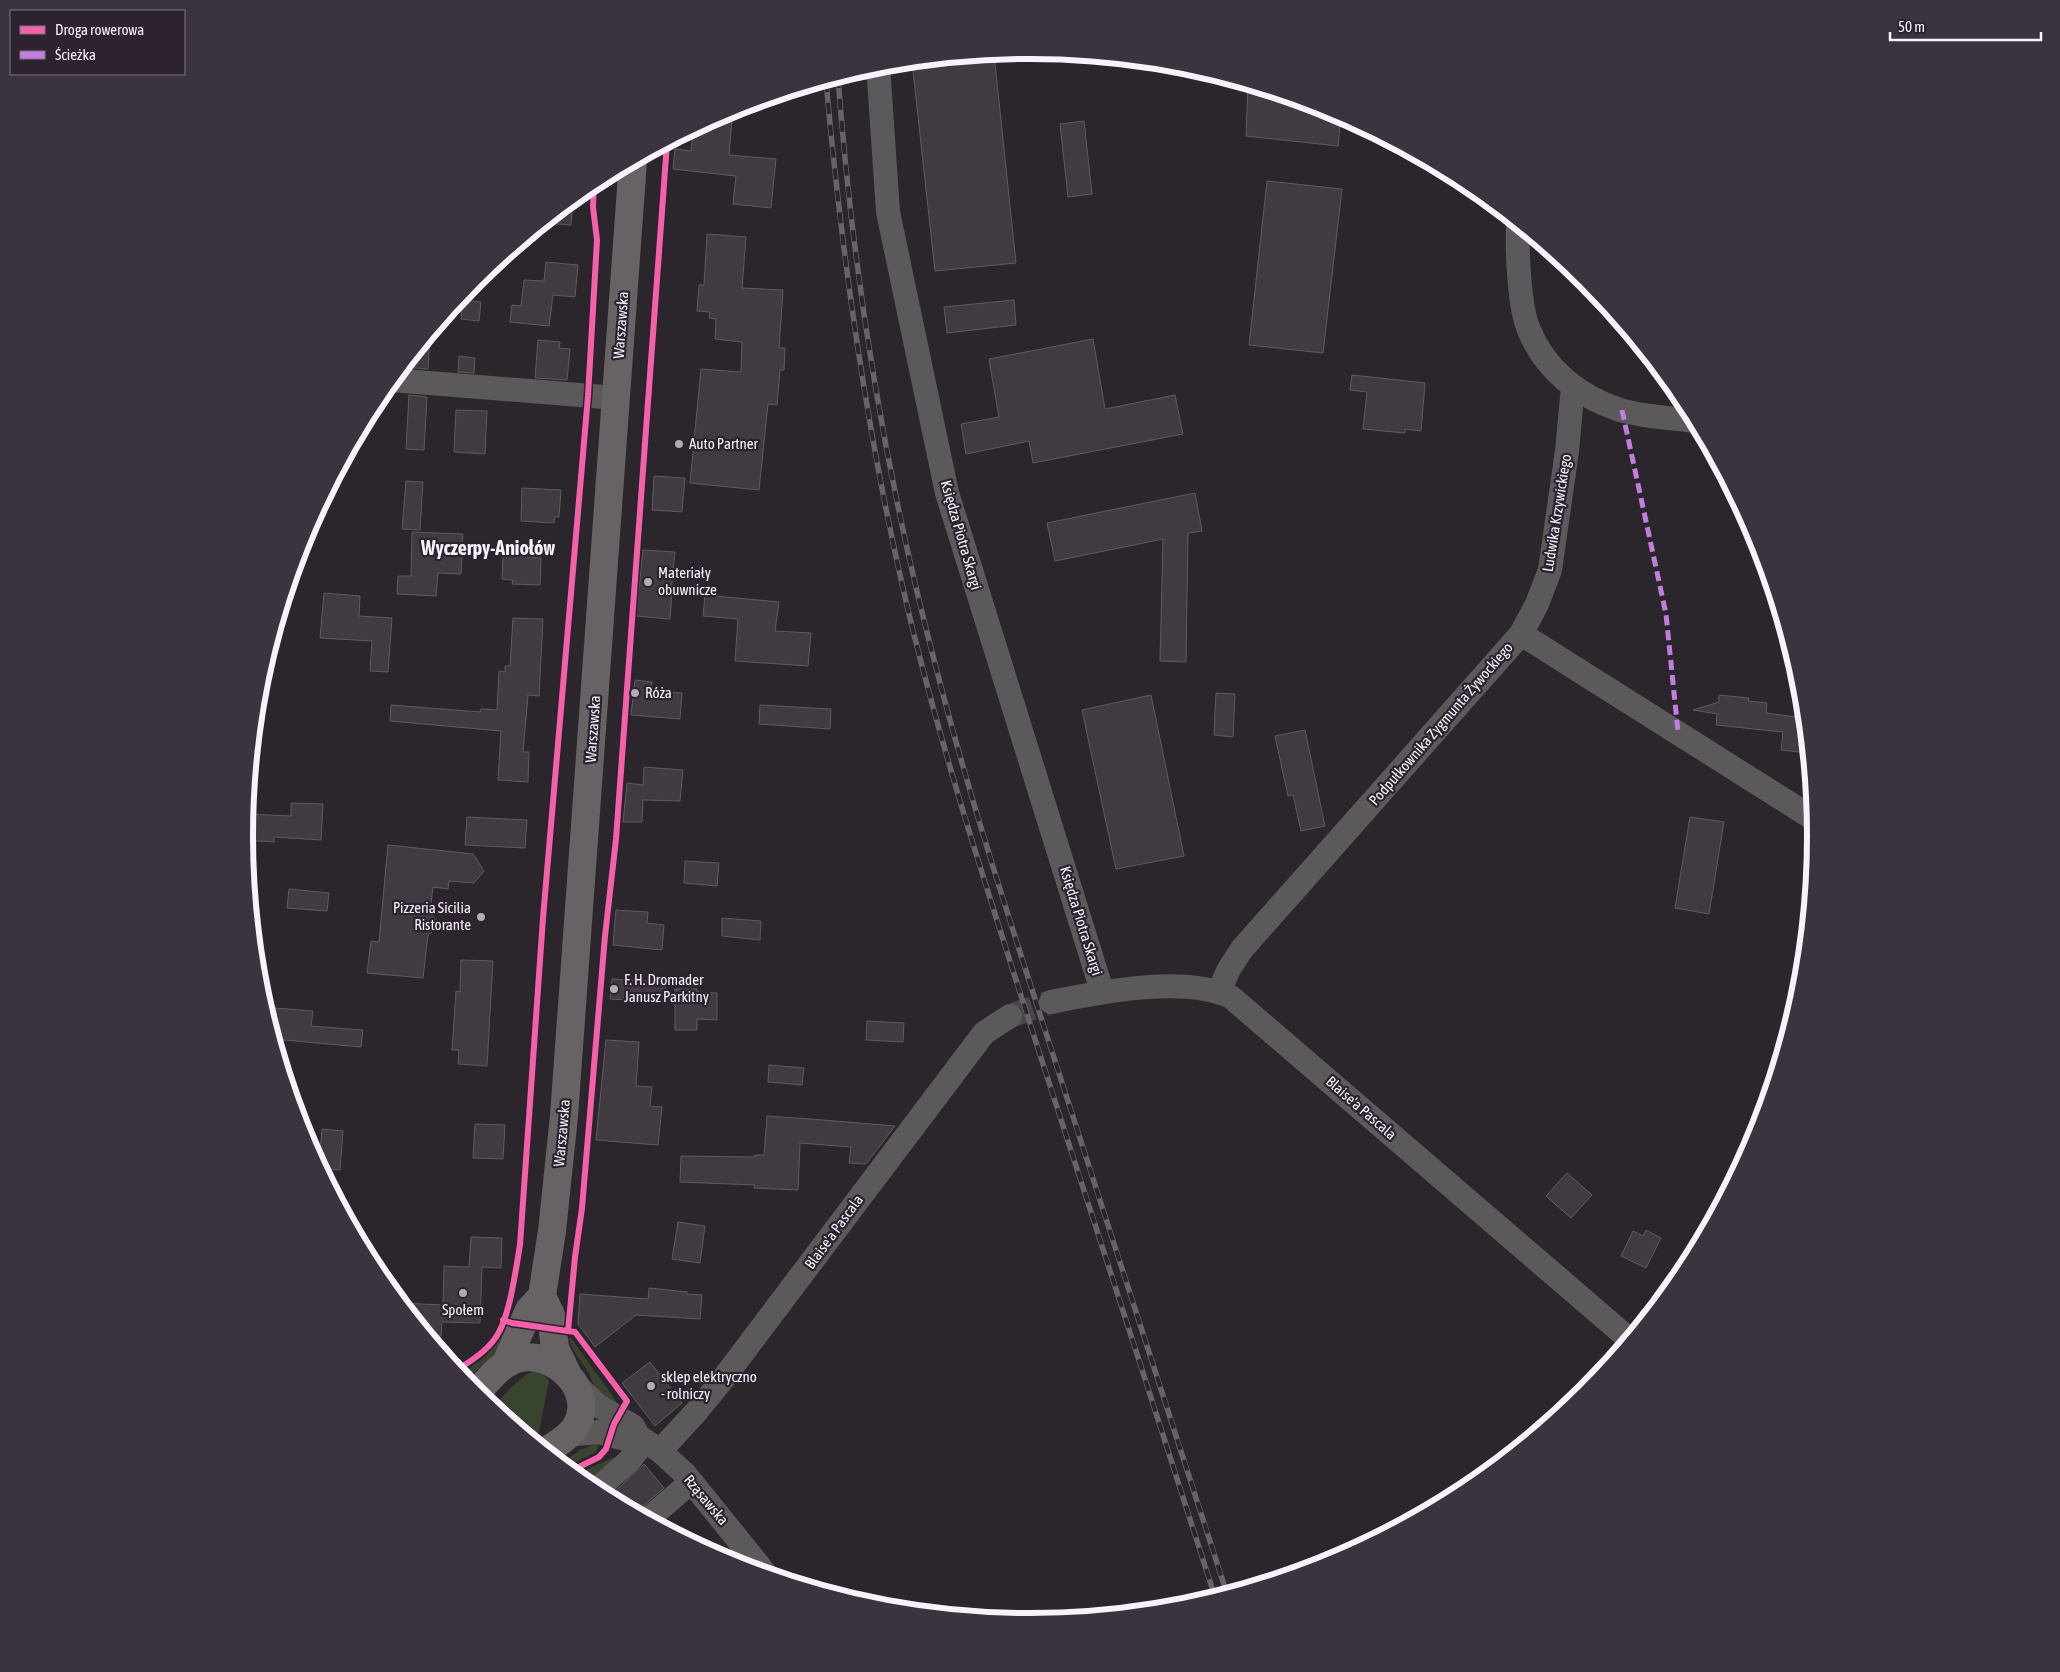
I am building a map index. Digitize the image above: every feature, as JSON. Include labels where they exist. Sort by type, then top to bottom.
[{"type":"main road","name":"Warszawska","points":[[506,1363],[529,1310],[542,1296],[552,1232],[562,1142],[633,168]]},
{"type":"main road","points":[[542,1296],[551,1315],[555,1348],[580,1398],[579,1418],[575,1428],[557,1443]]},
{"type":"main road","points":[[480,1386],[506,1363],[518,1358],[544,1360],[571,1378]]},
{"type":"street","name":"Księdza Piotra Skargi","points":[[879,74],[888,212],[947,493],[1102,991]]},
{"type":"street","points":[[1518,232],[1522,302],[1528,330],[1546,361],[1573,388],[1592,400],[1622,410],[1686,420]]},
{"type":"street","points":[[400,381],[617,398]]},
{"type":"street","name":"Ludwika Krzywickiego","points":[[1521,634],[1537,604],[1550,570],[1567,451],[1573,388]]},
{"type":"street","name":"Podpułkownika Zygmunta Żywockiego","points":[[1219,991],[1229,969],[1242,949],[1521,634],[1807,815]]},
{"type":"street","name":"Blaise'a Pascala","points":[[1051,1002],[1102,991],[1186,986],[1219,991],[1242,1005],[1625,1335]]},
{"type":"street","name":"Blaise'a Pascala","points":[[603,1485],[648,1443],[696,1412],[723,1379],[984,1033],[1010,1016]]},
{"type":"street","name":"Rząsawska","points":[[571,1378],[598,1404],[633,1426],[648,1443],[691,1482],[757,1563]]},
{"type":"street","points":[[557,1443],[598,1432],[648,1443]]},
{"type":"street","points":[[652,1515],[691,1482]]},
{"type":"green space","points":[[505,1331],[496,1356],[488,1360],[470,1375],[466,1371],[486,1356]]},
{"type":"green space","points":[[568,1338],[571,1338],[614,1398],[616,1402],[614,1407],[597,1392],[588,1371],[575,1353]]},
{"type":"green space","points":[[535,1371],[544,1375],[549,1381],[539,1432],[535,1435],[498,1402],[512,1386]]},
{"type":"green space","points":[[599,1442],[597,1451],[594,1453],[572,1464],[567,1460],[580,1450]]},
{"type":"green space","points":[[614,1457],[621,1458],[598,1482],[583,1471]]},
{"type":"building","points":[[995,60],[1016,263],[935,271],[913,68]]},
{"type":"building","points":[[1248,90],[1280,100],[1340,124],[1338,146],[1246,136]]},
{"type":"building","points":[[732,118],[729,155],[776,159],[771,208],[733,204],[736,176],[673,169],[675,149],[691,151],[692,136]]},
{"type":"building","points":[[1084,121],[1092,194],[1068,197],[1060,124]]},
{"type":"building","points":[[1267,181],[1342,189],[1323,353],[1249,345]]},
{"type":"building","points":[[572,208],[571,225],[552,224]]},
{"type":"building","points":[[707,234],[746,237],[742,288],[783,290],[779,348],[785,348],[784,370],[780,370],[777,405],[768,404],[759,490],[690,483],[701,369],[741,372],[742,342],[715,339],[716,319],[709,318],[710,312],[697,311],[699,285],[704,285]]},
{"type":"building","points":[[546,262],[578,265],[575,297],[553,295],[549,326],[510,322],[512,305],[521,306],[524,280],[544,281]]},
{"type":"building","points":[[1014,300],[1016,325],[947,333],[944,307]]},
{"type":"building","points":[[467,301],[481,302],[479,321],[461,319],[462,306]]},
{"type":"building","points":[[1093,339],[1105,409],[1175,395],[1183,434],[1033,463],[1029,441],[966,454],[961,424],[999,417],[989,359]]},
{"type":"building","points":[[538,340],[560,342],[559,348],[570,349],[567,380],[535,378]]},
{"type":"building","points":[[429,344],[428,369],[410,368]]},
{"type":"building","points":[[459,356],[475,358],[474,373],[458,372]]},
{"type":"building","points":[[1352,375],[1425,383],[1421,431],[1405,429],[1405,433],[1363,429],[1367,392],[1350,390]]},
{"type":"building","points":[[409,395],[427,397],[424,450],[406,449]]},
{"type":"building","points":[[456,410],[487,411],[485,454],[454,452]]},
{"type":"building","points":[[654,476],[685,478],[682,512],[652,510]]},
{"type":"building","points":[[406,481],[423,482],[420,530],[402,529]]},
{"type":"building","points":[[522,488],[561,490],[559,517],[555,517],[554,523],[521,521]]},
{"type":"building","points":[[1195,493],[1202,531],[1188,533],[1186,662],[1160,661],[1163,539],[1055,561],[1047,523]]},
{"type":"building","points":[[412,532],[463,534],[461,574],[438,573],[436,596],[397,594],[398,576],[411,576]]},
{"type":"building","points":[[643,550],[675,552],[670,619],[636,616]]},
{"type":"building","points":[[503,555],[541,558],[540,585],[512,584],[513,580],[502,579]]},
{"type":"building","points":[[324,593],[360,596],[359,616],[392,618],[388,672],[370,671],[372,641],[320,638]]},
{"type":"building","points":[[705,595],[779,602],[775,631],[811,633],[808,666],[735,661],[738,619],[703,616]]},
{"type":"building","points":[[513,618],[543,619],[539,696],[528,695],[523,752],[529,752],[528,782],[498,780],[501,731],[390,721],[391,705],[480,712],[481,709],[497,710],[499,671],[505,672],[505,666],[510,666]]},
{"type":"building","points":[[635,680],[652,682],[651,691],[682,693],[680,719],[631,715]]},
{"type":"building","points":[[1216,693],[1235,694],[1233,737],[1214,735]]},
{"type":"building","points":[[1151,695],[1184,856],[1116,869],[1082,710]]},
{"type":"building","points":[[1719,695],[1749,698],[1748,701],[1767,703],[1766,713],[1798,717],[1803,752],[1781,750],[1783,732],[1716,725],[1717,714],[1693,710],[1719,702]]},
{"type":"building","points":[[760,705],[831,709],[830,729],[759,724]]},
{"type":"building","points":[[1305,730],[1325,826],[1301,831],[1293,795],[1288,796],[1275,736]]},
{"type":"building","points":[[644,767],[683,770],[680,801],[643,800],[642,822],[623,822],[627,783],[643,785]]},
{"type":"building","points":[[291,803],[323,804],[321,840],[274,837],[274,842],[253,841],[253,814],[291,816]]},
{"type":"building","points":[[467,817],[527,820],[525,848],[465,845]]},
{"type":"building","points":[[1690,817],[1724,822],[1709,914],[1675,908]]},
{"type":"building","points":[[388,845],[473,854],[484,871],[474,883],[449,881],[448,889],[433,887],[430,913],[440,925],[428,935],[423,978],[367,973],[371,941],[379,942]]},
{"type":"building","points":[[685,861],[719,863],[717,886],[684,883]]},
{"type":"building","points":[[289,889],[329,893],[327,911],[287,908]]},
{"type":"building","points":[[616,910],[648,912],[647,923],[664,925],[662,950],[613,945]]},
{"type":"building","points":[[722,918],[761,921],[760,940],[722,936]]},
{"type":"building","points":[[461,960],[493,961],[487,1066],[458,1064],[459,1050],[452,1050],[456,991],[460,992]]},
{"type":"building","points":[[612,979],[666,982],[664,1002],[610,999]]},
{"type":"building","points":[[675,989],[697,989],[697,992],[717,993],[717,1020],[697,1019],[697,1030],[675,1030]]},
{"type":"building","points":[[275,1008],[313,1011],[311,1026],[363,1030],[361,1047],[280,1040],[274,1015]]},
{"type":"building","points":[[867,1021],[904,1023],[903,1042],[866,1040]]},
{"type":"building","points":[[606,1040],[639,1042],[636,1086],[652,1087],[650,1106],[662,1107],[658,1145],[596,1140]]},
{"type":"building","points":[[769,1065],[804,1068],[802,1085],[768,1082]]},
{"type":"building","points":[[767,1116],[895,1126],[866,1164],[849,1163],[851,1147],[800,1143],[798,1190],[754,1188],[755,1185],[680,1182],[681,1156],[755,1157],[755,1155],[764,1155]]},
{"type":"building","points":[[475,1124],[505,1125],[503,1159],[473,1158]]},
{"type":"building","points":[[322,1129],[343,1131],[340,1170],[328,1169],[320,1151]]},
{"type":"building","points":[[1567,1173],[1592,1195],[1571,1218],[1546,1196]]},
{"type":"building","points":[[678,1222],[705,1226],[700,1263],[672,1259]]},
{"type":"building","points":[[1646,1230],[1661,1238],[1646,1268],[1621,1256],[1633,1231],[1643,1236]]},
{"type":"building","points":[[471,1237],[502,1238],[501,1268],[482,1267],[480,1323],[442,1322],[441,1336],[435,1336],[409,1303],[443,1305],[444,1266],[469,1267]]},
{"type":"building","points":[[649,1288],[702,1295],[700,1319],[636,1315],[595,1347],[578,1324],[580,1294],[648,1299]]},
{"type":"building","points":[[650,1362],[682,1403],[655,1426],[622,1383]]},
{"type":"building","points":[[644,1464],[664,1488],[640,1508],[614,1492]]},
{"type":"tunnel","points":[[1010,1016],[1051,1002]]},
{"type":"railway","points":[[838,83],[853,228],[874,379],[887,453],[919,602],[967,782],[1225,1588]]},
{"type":"railway","points":[[826,86],[848,281],[868,413],[893,545],[922,668],[954,782],[989,895],[1213,1591]]},
{"type":"marked path","points":[[1622,410],[1666,614],[1678,732]]},
{"type":"cycle path","points":[[578,1468],[599,1457],[606,1449],[614,1424],[627,1401],[575,1332],[568,1331],[582,1208],[605,936],[616,839],[667,149]]},
{"type":"cycle path","points":[[462,1366],[486,1349],[496,1338],[503,1324],[520,1245],[543,918],[588,396],[597,240],[593,207],[594,193]]},
{"type":"cycle path","points":[[503,1320],[568,1331]]},
{"type":"place","name":"Auto Partner","points":[[679,444]]},
{"type":"place","name":"Materiały obuwnicze","points":[[648,582]]},
{"type":"place","name":"Róża","points":[[635,693]]},
{"type":"place","name":"Pizzeria Sicilia Ristorante","points":[[481,917]]},
{"type":"place","name":"F. H. Dromader Janusz Parkitny","points":[[614,989]]},
{"type":"place","name":"Społem","points":[[463,1293]]},
{"type":"place","name":"sklep elektryczno - rolniczy","points":[[651,1386]]},
{"type":"district","name":"Wyczerpy-Aniołów","points":[[488,548]]}]
